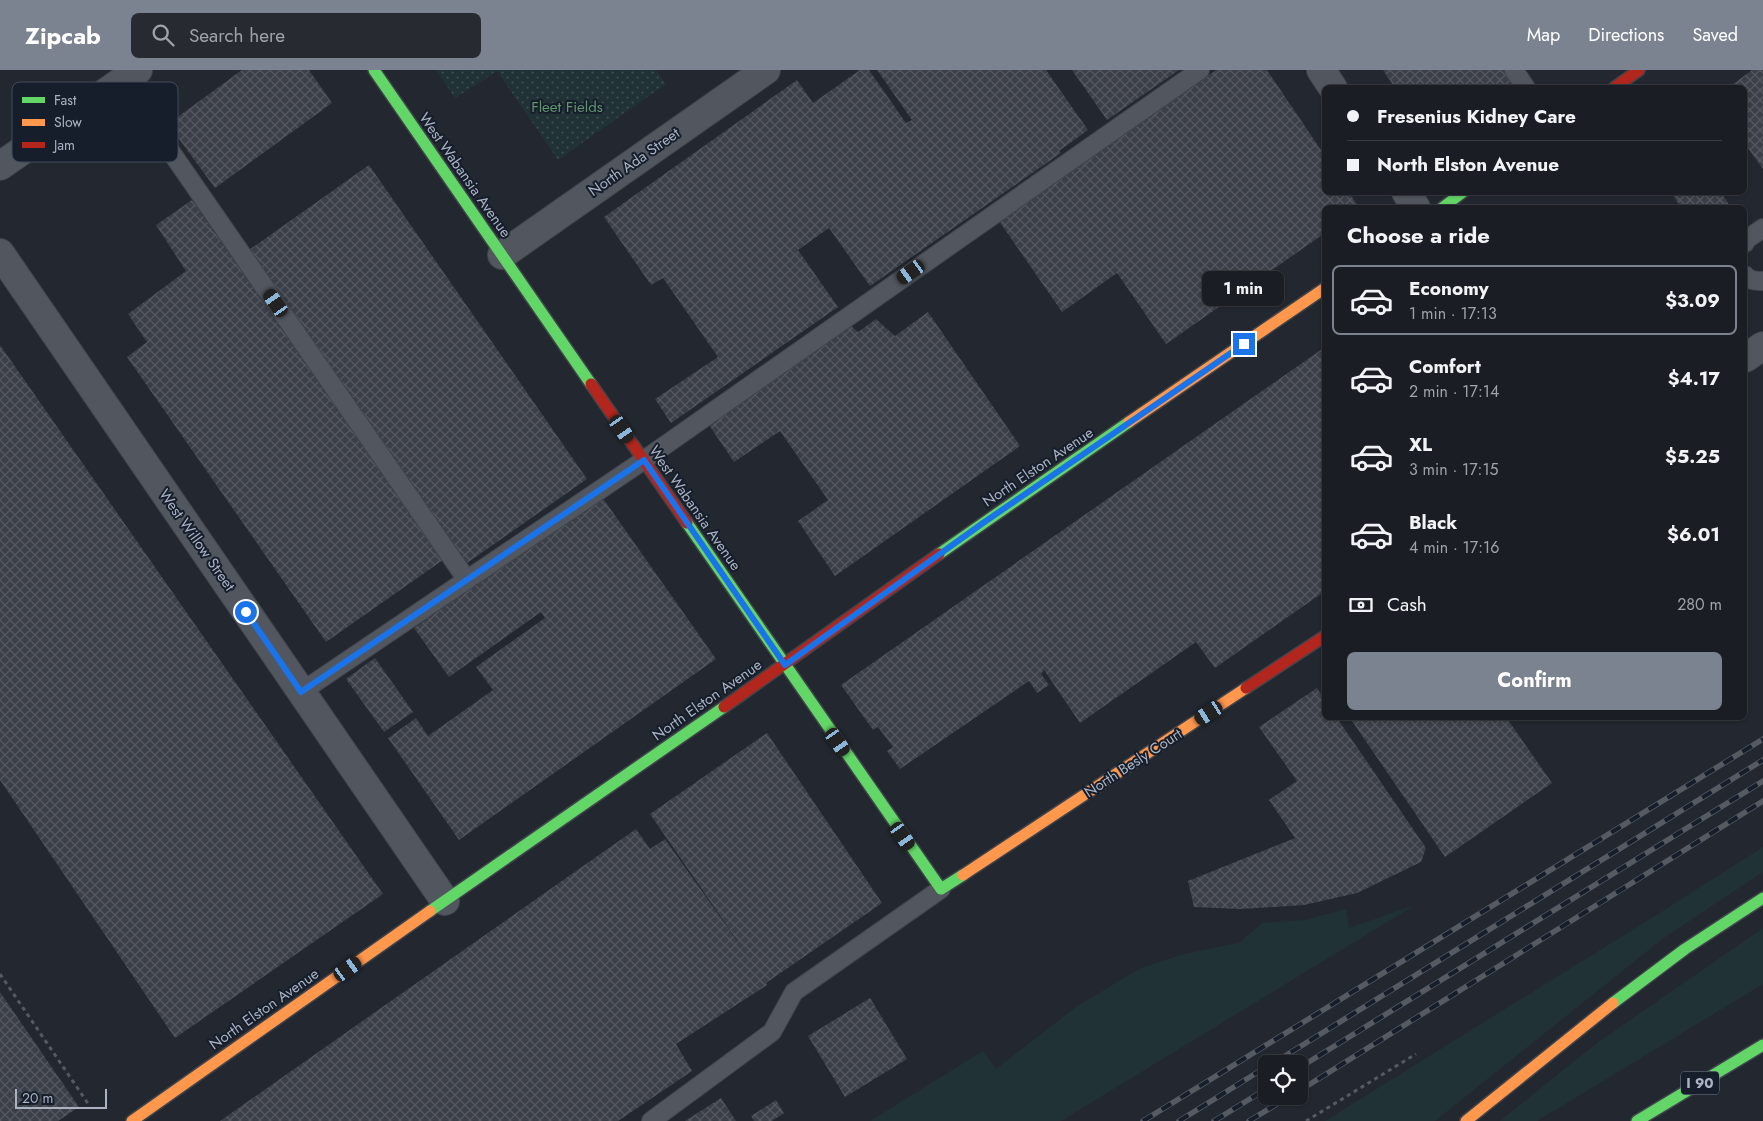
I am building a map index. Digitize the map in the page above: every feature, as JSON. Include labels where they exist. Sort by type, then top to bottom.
[{"type":"main road","name":"West Wabansia Avenue","points":[[374,70],[940,890]]},
{"type":"main road","points":[[1618,85],[1640,70]]},
{"type":"main road","points":[[1446,205],[1459,195]]},
{"type":"main road","name":"North Elston Avenue","points":[[132,1121],[785,665],[983,523],[1322,290]]},
{"type":"main road","name":"North Besly Court","points":[[940,890],[1322,638]]},
{"type":"main road","points":[[1466,1121],[1627,991],[1763,898]]},
{"type":"main road","name":"I 90","points":[[1637,1121],[1763,1045]]},
{"type":"street","name":"North Ada Street","points":[[502,255],[766,70]]},
{"type":"street","points":[[1321,70],[1331,85]]},
{"type":"street","points":[[0,166],[12,158]]},
{"type":"street","name":"West Willow Street","points":[[0,253],[445,901]]},
{"type":"street","points":[[1747,357],[1763,346]]},
{"type":"lane","points":[[301,692],[644,460],[1200,70]]},
{"type":"lane","points":[[1514,70],[1524,85]]},
{"type":"lane","points":[[178,147],[467,580]]},
{"type":"lane","points":[[1747,239],[1763,228]]},
{"type":"lane","points":[[1747,278],[1763,281]]},
{"type":"lane","points":[[652,1121],[772,1032],[794,992],[940,890]]},
{"type":"path","points":[[0,974],[89,1105]]},
{"type":"path","points":[[1306,1121],[1416,1054]]},
{"type":"green space","name":"Fleet Fields","points":[[436,70],[656,70],[666,84],[558,160],[497,71],[455,98]]},
{"type":"green space","points":[[1763,847],[1763,872],[1661,940],[1435,1121],[1325,1121],[1658,914]]},
{"type":"green space","points":[[1415,905],[1061,1121],[870,1121],[983,1051],[996,1069],[1076,1007],[1141,968],[1184,954],[1239,943],[1262,923],[1305,920],[1346,909],[1349,928]]},
{"type":"green space","points":[[1763,928],[1763,984],[1537,1121],[1500,1121],[1597,1043]]},
{"type":"building","points":[[242,70],[309,70],[332,103],[215,188],[178,138],[178,117]]},
{"type":"building","points":[[860,70],[869,70],[906,123],[912,120],[877,70],[1046,70],[1088,130],[1059,151],[1061,153],[870,286],[829,228],[798,250],[838,307],[671,423],[655,399],[718,357],[663,278],[651,285],[604,217],[797,80],[813,103]]},
{"type":"building","points":[[1072,70],[1179,70],[1107,120]]},
{"type":"building","points":[[1216,70],[1267,70],[1322,152],[1322,195],[1351,195],[1357,205],[1322,205],[1322,235],[1166,344],[1117,273],[1062,312],[999,221]]},
{"type":"building","points":[[1383,70],[1504,70],[1514,85],[1393,85]]},
{"type":"building","points":[[1752,70],[1763,70],[1763,169],[1747,147],[1747,85],[1732,85]]},
{"type":"building","points":[[369,165],[587,479],[467,563],[249,250]]},
{"type":"building","points":[[1673,195],[1723,195],[1729,205],[1679,205]]},
{"type":"building","points":[[192,200],[443,560],[326,642],[127,357],[147,342],[128,314],[186,271],[156,225]]},
{"type":"building","points":[[928,312],[1020,446],[835,576],[798,521],[828,500],[780,431],[734,462],[709,425],[851,326],[858,332],[876,319],[895,336]]},
{"type":"building","points":[[0,345],[383,894],[175,1038],[0,780]]},
{"type":"building","points":[[1322,349],[1322,593],[1215,668],[1196,642],[1080,723],[1044,670],[1041,674],[1049,685],[1037,693],[1029,681],[900,769],[887,751],[893,747],[878,727],[873,730],[841,685]]},
{"type":"building","points":[[602,497],[716,659],[459,840],[388,738],[416,718],[428,736],[493,690],[476,667],[545,618],[541,612],[449,677],[414,628]]},
{"type":"building","points":[[375,658],[413,712],[384,732],[346,679]]},
{"type":"building","points":[[1317,688],[1322,696],[1322,720],[1338,720],[1426,848],[1421,862],[1357,893],[1304,905],[1240,909],[1194,907],[1188,881],[1295,838],[1269,800],[1297,781],[1259,727]]},
{"type":"building","points":[[1351,720],[1508,720],[1552,783],[1445,857]]},
{"type":"building","points":[[767,733],[882,903],[766,983],[767,985],[676,1044],[692,1071],[618,1121],[220,1121],[636,829],[650,849],[665,839],[752,962],[650,814]]},
{"type":"building","points":[[0,992],[79,1107],[58,1121],[0,1121]]},
{"type":"building","points":[[870,998],[907,1059],[845,1097],[808,1036]]},
{"type":"building","points":[[721,1098],[736,1121],[685,1121]]},
{"type":"building","points":[[776,1100],[784,1113],[772,1121],[754,1121],[751,1116]]},
{"type":"railway","points":[[1143,1121],[1763,739]]},
{"type":"railway","points":[[1287,1055],[1763,760]]},
{"type":"railway","points":[[1308,1062],[1763,781]]},
{"type":"railway","points":[[1308,1085],[1763,801]]},
{"type":"railway","points":[[1179,1121],[1258,1072]]},
{"type":"railway","points":[[1214,1121],[1258,1094]]},
{"type":"railway","points":[[1249,1121],[1275,1105]]},
{"type":"traffic: fast","points":[[374,70],[591,384]]},
{"type":"traffic: fast","points":[[1446,205],[1459,195]]},
{"type":"traffic: fast","points":[[939,554],[1129,422]]},
{"type":"traffic: fast","points":[[687,523],[941,889],[963,875]]},
{"type":"traffic: fast","points":[[430,911],[724,707]]},
{"type":"traffic: fast","points":[[1613,1003],[1685,949],[1763,898]]},
{"type":"traffic: fast","points":[[1637,1121],[1763,1045]]},
{"type":"traffic: slow","points":[[1129,422],[1322,290]]},
{"type":"traffic: slow","points":[[963,875],[1246,688]]},
{"type":"traffic: slow","points":[[132,1121],[430,911]]},
{"type":"traffic: slow","points":[[1466,1121],[1613,1003]]},
{"type":"traffic: jam","points":[[1618,85],[1639,70]]},
{"type":"traffic: jam","points":[[591,384],[687,523]]},
{"type":"traffic: jam","points":[[724,707],[939,554]]},
{"type":"traffic: jam","points":[[1246,688],[1322,638]]},
{"type":"route","points":[[246,612],[301,692],[644,460],[785,665],[983,523],[1244,344]]}]
